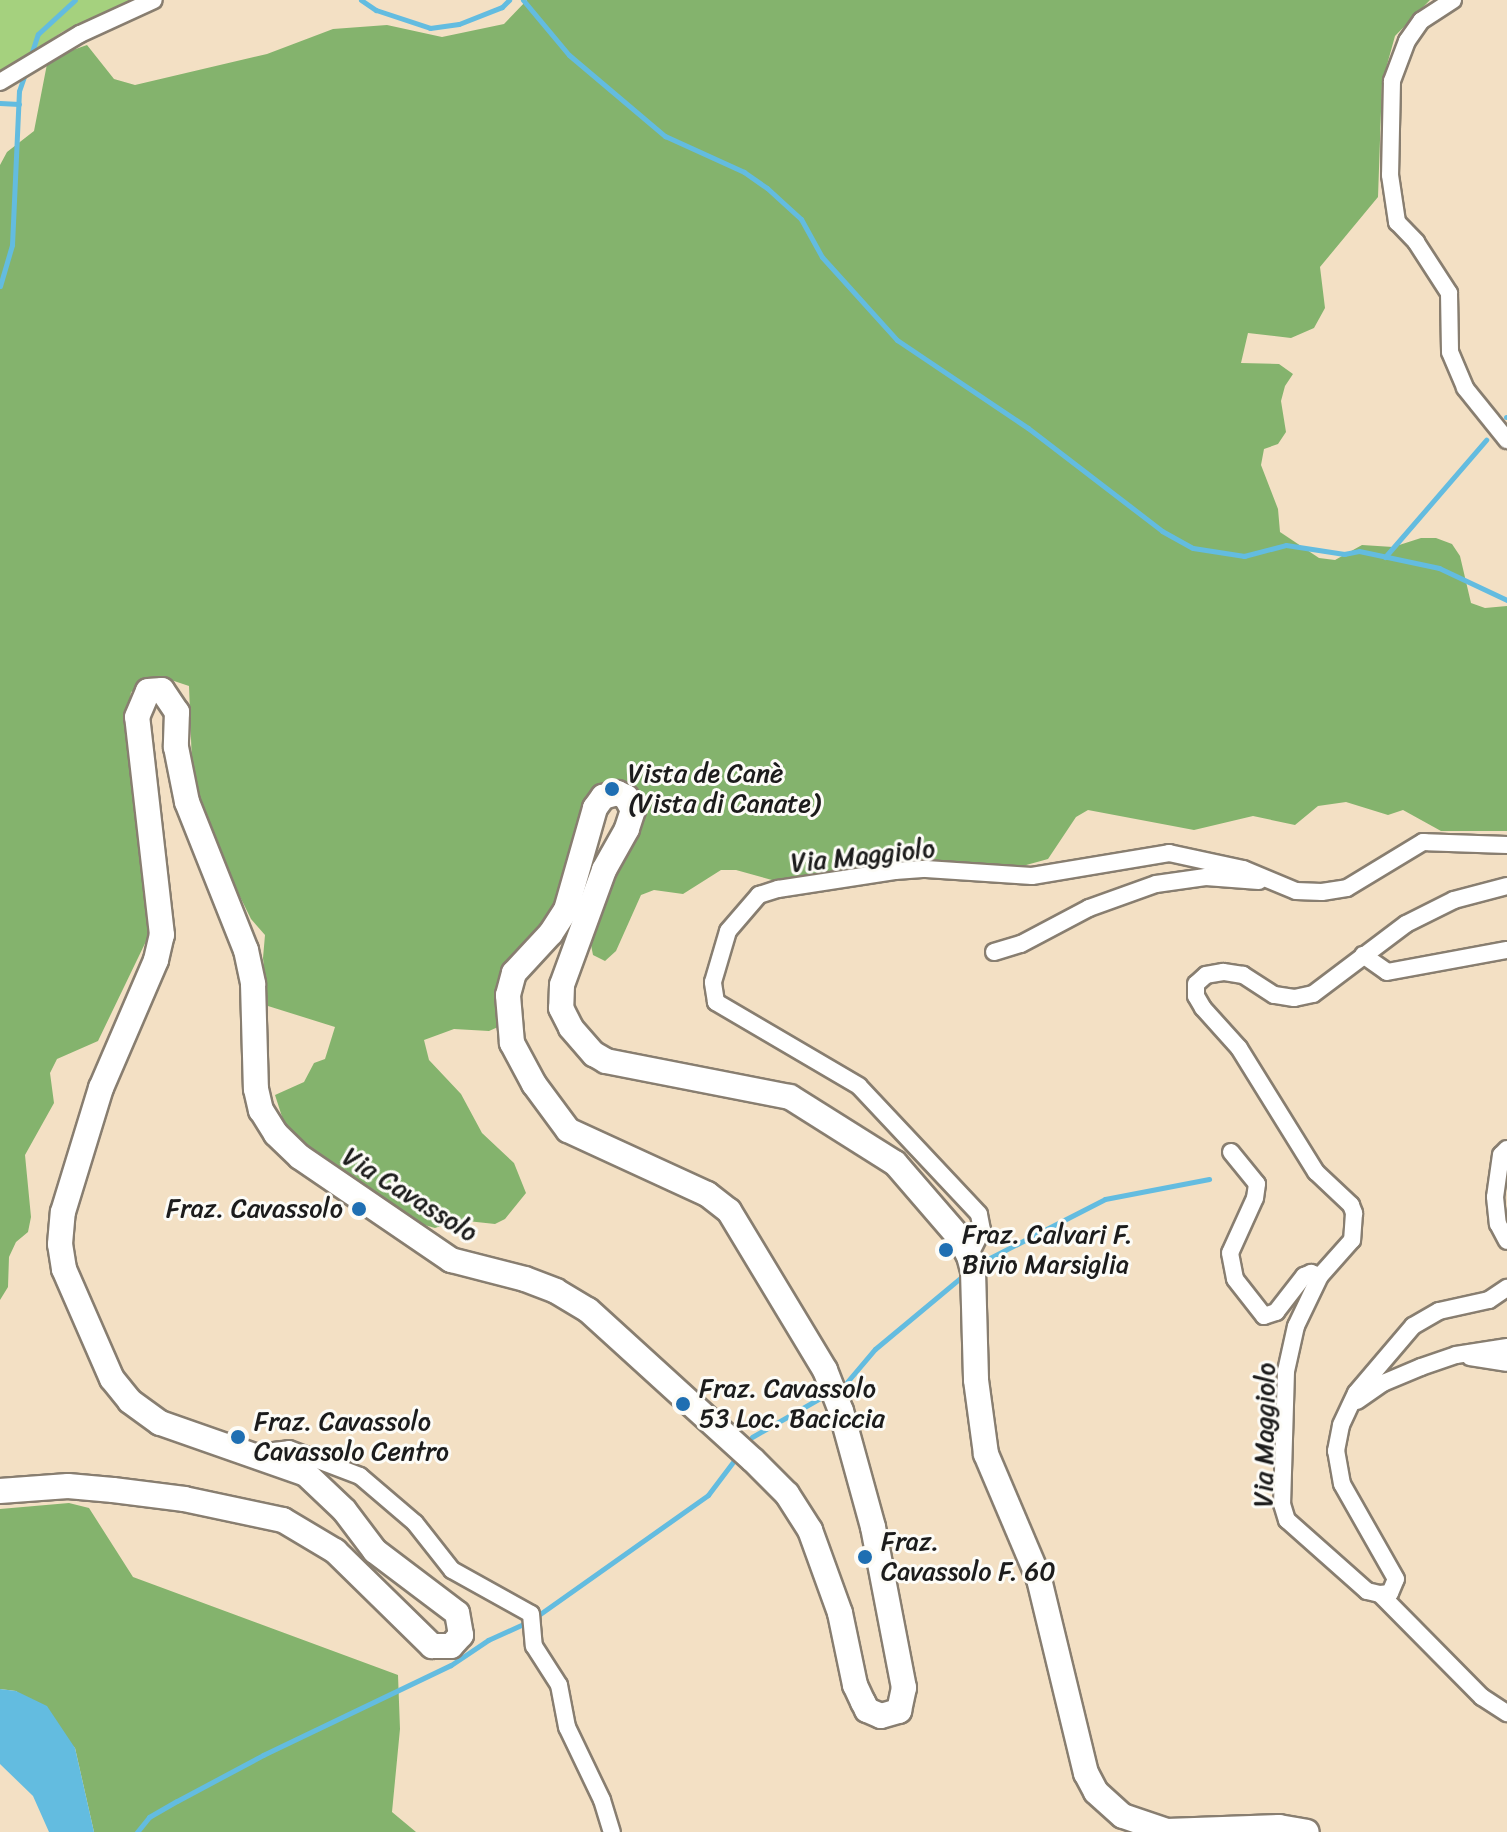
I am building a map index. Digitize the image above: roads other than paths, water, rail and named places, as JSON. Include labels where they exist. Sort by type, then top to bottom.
[{"type":"main road","name":"Via Cavassolo","points":[[0,1491],[68,1486],[113,1490],[184,1499],[283,1520],[335,1551],[432,1646],[445,1648],[459,1640],[462,1625],[457,1613],[375,1551],[325,1489],[306,1474],[160,1423],[119,1390],[70,1287],[60,1244],[63,1212],[101,1088],[156,960],[162,935],[137,717],[148,691],[162,690],[177,712],[176,747],[187,802],[246,950],[253,984],[256,1089],[261,1110],[276,1134],[300,1157],[451,1260],[525,1279],[556,1291],[588,1310],[758,1464],[787,1494],[810,1530],[840,1613],[858,1694],[867,1710],[881,1716],[899,1711],[904,1688],[873,1527],[841,1411],[825,1370],[729,1211],[707,1194],[568,1130],[553,1113],[512,1043],[508,995],[514,973],[566,910],[595,808],[603,797],[617,793],[626,797],[633,810],[627,829],[604,870],[562,985],[561,1008],[571,1028],[594,1054],[606,1061],[790,1097],[895,1163],[950,1226],[971,1261]]},
{"type":"main road","points":[[971,1261],[976,1380],[986,1454],[1039,1579],[1091,1784],[1102,1801],[1123,1816],[1167,1831],[1279,1827],[1307,1832]]},
{"type":"street","points":[[5,79],[80,34],[154,0]]},
{"type":"street","points":[[1453,0],[1421,21],[1407,41],[1397,67],[1392,81],[1390,175],[1397,222],[1416,242],[1449,293],[1450,352],[1465,388],[1507,440]]},
{"type":"street","name":"Via Maggiolo","points":[[971,1261],[982,1230],[979,1214],[859,1086],[716,1002],[713,982],[728,931],[759,895],[778,889],[895,871],[926,869],[1032,876],[1169,853],[1243,869],[1296,891],[1322,892],[1347,888],[1423,842],[1507,845]]},
{"type":"street","points":[[994,952],[1021,944],[1089,908],[1156,884],[1206,877],[1268,881]]},
{"type":"street","name":"Via Maggiolo","points":[[1507,886],[1454,900],[1406,924],[1313,994],[1294,998],[1274,995],[1243,975],[1223,972],[1206,975],[1196,984],[1196,996],[1203,1008],[1239,1048],[1309,1161],[1351,1205],[1354,1213],[1352,1240],[1320,1276],[1296,1326],[1286,1371],[1282,1504],[1287,1520],[1367,1591],[1380,1594],[1482,1697],[1507,1713]]},
{"type":"street","points":[[1363,955],[1387,972],[1507,950]]},
{"type":"street","points":[[1507,1149],[1501,1155],[1495,1197],[1498,1224],[1507,1241]]},
{"type":"street","points":[[1231,1152],[1257,1184],[1255,1198],[1230,1253],[1235,1279],[1264,1316],[1276,1312],[1304,1276],[1311,1273],[1320,1276]]},
{"type":"street","points":[[1380,1594],[1390,1593],[1396,1579],[1342,1484],[1338,1468],[1338,1436],[1349,1407],[1373,1371],[1413,1326],[1439,1311],[1489,1300],[1507,1288]]},
{"type":"street","points":[[1349,1407],[1383,1383],[1456,1355],[1507,1347]]},
{"type":"street","points":[[1456,1355],[1507,1363]]},
{"type":"street","points":[[261,1457],[265,1452],[289,1449],[360,1476],[415,1523],[452,1570],[531,1614],[534,1646],[559,1685],[572,1740],[602,1800],[612,1832]]},
{"type":"water","points":[[0,1689],[16,1691],[47,1706],[75,1748],[94,1832],[49,1832],[33,1796],[0,1764]]},
{"type":"waterway","points":[[30,58],[38,34],[75,0]]},
{"type":"waterway","points":[[361,0],[376,10],[430,28],[459,24],[502,7],[509,0]]},
{"type":"waterway","points":[[523,0],[569,55],[665,136],[744,172],[767,188],[801,219],[822,257],[897,340],[1028,428],[1162,531],[1193,548],[1244,556],[1286,545],[1344,554],[1359,551],[1439,568],[1507,600]]},
{"type":"waterway","points":[[0,286],[12,245],[19,91],[26,71]]},
{"type":"waterway","points":[[0,103],[19,104]]},
{"type":"waterway","points":[[1385,557],[1486,440]]},
{"type":"waterway","points":[[980,1263],[1105,1199],[1209,1179]]},
{"type":"waterway","points":[[847,1382],[875,1349],[965,1274]]},
{"type":"waterway","points":[[752,1437],[820,1398]]},
{"type":"waterway","points":[[540,1614],[708,1495],[733,1462]]},
{"type":"waterway","points":[[137,1832],[149,1817],[177,1801],[263,1755],[451,1665],[488,1640],[530,1621]]},
{"type":"place","name":"Vista de Canè (Vista di Canate)","points":[[612,789]]},
{"type":"place","name":"Fraz. Cavassolo","points":[[359,1209]]},
{"type":"place","name":"Fraz. Calvari F. Bivio Marsiglia","points":[[946,1250]]},
{"type":"place","name":"Fraz. Cavassolo 53 Loc. Baciccia","points":[[683,1404]]},
{"type":"place","name":"Fraz. Cavassolo Cavassolo Centro","points":[[238,1437]]},
{"type":"place","name":"Fraz. Cavassolo F. 60","points":[[865,1557]]}]
